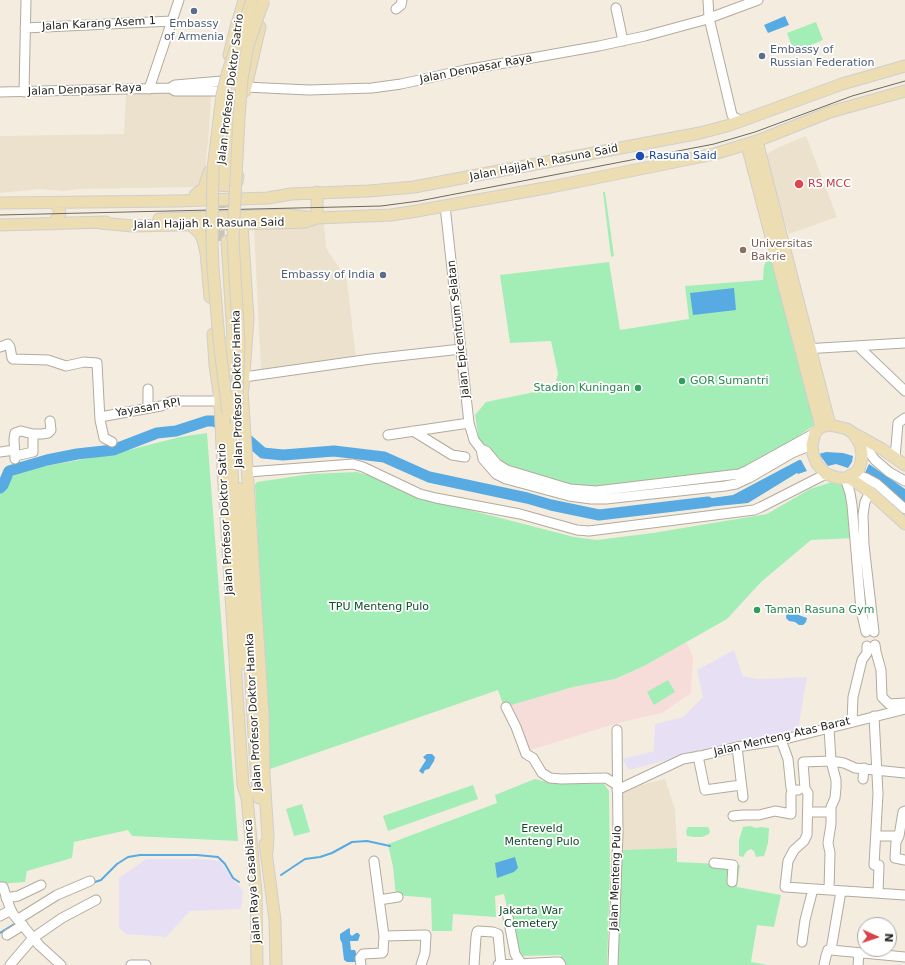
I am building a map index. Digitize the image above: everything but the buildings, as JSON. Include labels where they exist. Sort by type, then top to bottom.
[{"type":"main road","name":"Jalan Profesor Doktor Satrio","points":[[228,178],[237,23],[244,0]]},
{"type":"main road","name":"Jalan Profesor Doktor Hamka","points":[[252,0],[228,71],[221,102],[213,168],[212,243],[219,340],[228,413],[252,771],[267,852]]},
{"type":"main road","name":"Jalan Profesor Doktor Hamka","points":[[247,798],[249,780],[252,771],[236,425],[238,344],[233,239],[239,118],[244,64],[248,45],[264,0]]},
{"type":"main road","name":"Jalan Profesor Doktor Satrio","points":[[228,178],[235,101],[243,62],[260,27],[270,0]]},
{"type":"main road","points":[[195,195],[204,188],[209,173],[217,101],[237,23]]},
{"type":"main road","points":[[228,178],[245,87],[260,27]]},
{"type":"main road","name":"Jalan Hajjah R. Rasuna Said","points":[[0,203],[268,198],[317,192],[369,191],[414,187],[700,133],[730,125],[842,84],[905,66]]},
{"type":"main road","name":"Jalan Hajjah R. Rasuna Said","points":[[0,225],[100,223],[132,219],[287,215],[317,218],[390,215],[551,188],[714,154],[752,143],[830,112],[905,91]]},
{"type":"main road","points":[[752,143],[806,348],[822,428],[812,445],[815,460],[826,474],[846,478],[870,492],[905,524]]},
{"type":"main road","points":[[209,173],[215,185],[234,186],[237,182],[228,178]]},
{"type":"main road","points":[[228,178],[250,193]]},
{"type":"main road","name":"Jalan Hajjah R. Rasuna Said","points":[[137,201],[152,196],[278,192],[291,194]]},
{"type":"main road","points":[[317,192],[317,218]]},
{"type":"main road","points":[[53,224],[60,213],[55,203]]},
{"type":"main road","name":"Jalan Hajjah R. Rasuna Said","points":[[100,223],[122,226],[192,226],[305,222],[317,218]]},
{"type":"main road","points":[[242,224],[248,319],[242,389]]},
{"type":"main road","points":[[192,226],[200,233],[206,253],[215,365],[220,401]]},
{"type":"main road","points":[[206,253],[209,244],[215,236],[237,237],[243,244]]},
{"type":"main road","name":"Jalan Profesor Doktor Satrio","points":[[247,798],[243,785],[225,508],[220,401],[229,374],[223,241],[235,360],[242,389],[248,472],[263,714],[264,774],[268,837],[267,852]]},
{"type":"main road","points":[[822,428],[847,428],[905,465]]},
{"type":"main road","points":[[846,478],[856,472],[861,462],[862,454],[860,444],[853,433]]},
{"type":"main road","name":"Jalan Raya Casablanca","points":[[247,798],[256,892],[257,965]]},
{"type":"main road","name":"Jalan Raya Casablanca","points":[[267,852],[275,920],[276,965]]},
{"type":"street","points":[[24,92],[26,0]]},
{"type":"street","points":[[149,88],[179,0]]},
{"type":"street","points":[[396,9],[401,5],[402,0]]},
{"type":"street","points":[[704,0],[706,19],[730,125]]},
{"type":"street","points":[[708,0],[706,19],[731,114],[735,118],[742,120]]},
{"type":"street","name":"Jalan Denpasar Raya","points":[[245,87],[309,90],[372,88],[401,84],[465,70],[623,41],[706,19],[758,0]]},
{"type":"street","points":[[616,8],[623,41]]},
{"type":"street","name":"Jalan Karang Asem 1","points":[[25,28],[172,21]]},
{"type":"street","name":"Jalan Denpasar Raya","points":[[0,92],[149,88],[170,88],[175,91],[221,86]]},
{"type":"street","name":"Jalan Epicentrum Selatan","points":[[445,206],[469,423],[474,440],[488,459],[496,474],[506,479],[559,490],[579,498],[606,499],[725,486],[736,484],[744,476]]},
{"type":"street","points":[[806,348],[905,343]]},
{"type":"street","points":[[0,347],[8,344],[13,359],[48,360],[66,366],[84,362],[96,363],[100,417],[104,438],[112,442]]},
{"type":"street","points":[[244,377],[371,359],[461,349]]},
{"type":"street","points":[[861,349],[905,391]]},
{"type":"street","points":[[148,389],[148,408]]},
{"type":"street","name":"Yayasan RPI","points":[[100,417],[161,406],[172,401],[220,401]]},
{"type":"street","points":[[895,458],[898,423],[905,418]]},
{"type":"street","points":[[15,455],[14,437],[16,432],[24,431],[33,434],[42,434],[50,432],[50,421]]},
{"type":"street","points":[[388,435],[469,423]]},
{"type":"street","points":[[744,476],[822,428]]},
{"type":"street","points":[[413,431],[452,454],[465,457]]},
{"type":"street","points":[[0,452],[15,455],[33,452],[33,434]]},
{"type":"street","points":[[868,440],[866,448],[875,460],[889,472],[905,481]]},
{"type":"street","points":[[744,476],[812,445]]},
{"type":"street","points":[[248,472],[353,464],[363,467],[420,494],[520,514],[577,530],[589,531],[754,510],[826,474]]},
{"type":"street","points":[[860,485],[864,477],[866,478],[877,484],[905,509]]},
{"type":"street","points":[[846,478],[852,505],[861,610],[870,631],[863,514],[865,502],[870,492]]},
{"type":"street","points":[[852,722],[851,712],[862,660],[870,648],[881,670],[882,696],[888,703],[905,703]]},
{"type":"street","points":[[506,706],[526,754],[533,758],[542,773],[550,778],[561,779],[606,778],[617,788]]},
{"type":"street","name":"Jalan Menteng Atas Barat","points":[[617,788],[683,759],[737,747],[781,740],[874,716],[905,710]]},
{"type":"street","points":[[874,716],[878,794],[874,865],[879,865],[878,893]]},
{"type":"street","points":[[829,728],[831,761],[836,788],[831,812],[828,843],[830,853],[829,890]]},
{"type":"street","name":"Jalan Menteng Pulo","points":[[613,965],[618,834],[617,733]]},
{"type":"street","points":[[781,740],[788,759],[790,788],[793,790]]},
{"type":"street","points":[[737,747],[742,796]]},
{"type":"street","points":[[698,756],[705,790],[741,785]]},
{"type":"street","points":[[905,773],[852,767],[844,763],[831,761],[803,762],[805,789],[808,793],[807,835],[804,841],[794,850],[788,861],[785,887],[905,895]]},
{"type":"street","points":[[863,779],[864,768]]},
{"type":"street","points":[[793,790],[805,789]]},
{"type":"street","points":[[733,816],[759,815],[775,811],[791,814],[791,794],[793,790]]},
{"type":"street","points":[[901,839],[903,812],[905,811]]},
{"type":"street","points":[[808,812],[831,812]]},
{"type":"street","points":[[876,836],[901,839]]},
{"type":"street","points":[[901,839],[896,842],[894,858],[905,860]]},
{"type":"street","points":[[361,965],[361,955],[384,952],[384,936],[374,861]]},
{"type":"street","points":[[714,863],[733,865],[732,882]]},
{"type":"street","points":[[7,935],[20,918],[57,895],[90,881]]},
{"type":"street","points":[[6,898],[18,896],[41,885]]},
{"type":"street","points":[[0,887],[3,887],[11,910],[19,921],[33,938],[61,965]]},
{"type":"street","points":[[802,942],[805,920],[814,889]]},
{"type":"street","points":[[824,965],[828,950],[830,950],[841,891]]},
{"type":"street","points":[[379,900],[398,896]]},
{"type":"street","points":[[10,965],[33,938],[62,918],[96,900]]},
{"type":"street","points":[[0,916],[11,910]]},
{"type":"street","points":[[507,912],[514,954],[521,963]]},
{"type":"street","points":[[474,965],[478,931],[493,932],[498,934],[500,965],[560,962],[561,965]]},
{"type":"street","points":[[384,936],[426,935],[425,953],[421,965]]},
{"type":"street","points":[[830,950],[857,953]]},
{"type":"street","points":[[131,965],[143,965]]},
{"type":"shaded area","points":[[126,91],[211,95],[204,182],[197,187],[78,189],[64,191],[38,189],[0,193],[0,136],[124,134]]},
{"type":"shaded area","name":"RS MCC","points":[[806,136],[837,217],[789,234],[779,208],[764,156],[777,148]]},
{"type":"shaded area","points":[[324,223],[326,248],[347,280],[356,359],[261,371],[254,228]]},
{"type":"shaded area","points":[[686,642],[693,656],[691,693],[662,713],[622,722],[527,751],[509,705],[573,687],[615,679],[644,666]]},
{"type":"shaded area","points":[[734,650],[743,676],[757,679],[807,677],[798,730],[743,743],[699,750],[629,770],[622,759],[654,751],[655,724],[683,717],[703,697],[697,670]]},
{"type":"shaded area","points":[[665,779],[675,810],[677,848],[622,850],[623,793],[641,785]]},
{"type":"shaded area","points":[[146,859],[200,859],[220,861],[243,891],[241,909],[190,911],[166,937],[126,934],[119,928],[119,878]]},
{"type":"green space","points":[[816,22],[823,40],[794,52],[787,33]]},
{"type":"green space","points":[[603,192],[605,192],[614,256],[611,257]]},
{"type":"green space","name":"GOR Sumantri","points":[[767,259],[774,263],[776,267],[775,278],[780,278],[817,420],[814,425],[742,476],[595,494],[508,475],[479,440],[475,415],[486,402],[554,388],[558,374],[551,341],[510,343],[500,275],[609,262],[620,330],[689,319],[685,286],[763,280],[764,266]]},
{"type":"green space","points":[[207,433],[238,841],[132,836],[128,830],[74,842],[72,858],[27,871],[25,882],[0,884],[0,492],[2,492],[17,471],[113,454],[180,437]]},
{"type":"green space","name":"TPU Menteng Pulo","points":[[357,472],[371,476],[415,496],[574,537],[597,540],[653,533],[767,514],[810,489],[845,478],[855,538],[811,540],[761,582],[727,619],[644,666],[615,679],[573,687],[504,707],[498,690],[270,769],[255,485],[257,482],[311,474]]},
{"type":"green space","points":[[668,680],[675,692],[654,705],[647,692]]},
{"type":"green space","name":"Ereveld Menteng Pulo","points":[[535,779],[550,783],[604,784],[609,791],[610,875],[607,965],[563,965],[561,955],[520,956],[517,952],[504,894],[495,896],[496,917],[453,914],[452,931],[432,931],[431,898],[396,895],[393,867],[388,844],[497,803],[495,795]]},
{"type":"green space","points":[[473,785],[478,799],[388,831],[383,816]]},
{"type":"green space","points":[[302,804],[310,832],[294,836],[286,809]]},
{"type":"green space","points":[[750,826],[756,828],[769,828],[768,843],[764,856],[756,857],[754,851],[751,849],[747,851],[743,857],[739,856],[739,840],[743,827]]},
{"type":"green space","points":[[688,827],[708,827],[710,831],[709,834],[702,837],[687,836],[686,831]]},
{"type":"green space","points":[[677,848],[677,862],[740,865],[737,887],[781,895],[774,927],[757,925],[751,962],[768,965],[617,965],[622,850]]},
{"type":"water","points":[[785,16],[789,25],[768,33],[764,25]]},
{"type":"water","points":[[734,288],[736,310],[693,315],[690,293]]},
{"type":"water","points":[[826,452],[843,453],[853,456],[852,462],[848,468],[836,464],[828,466],[819,454]]},
{"type":"water","points":[[801,460],[807,471],[797,473],[748,503],[698,508],[692,501],[733,495]]},
{"type":"water","points":[[869,464],[905,489],[905,504],[886,485],[874,477],[864,475]]},
{"type":"water","points":[[787,609],[807,618],[806,622],[803,625],[799,625],[795,622],[789,621],[786,618]]},
{"type":"water","points":[[427,754],[432,754],[435,757],[429,769],[425,770],[423,774],[419,771],[426,760],[423,757]]},
{"type":"water","points":[[515,857],[518,868],[514,872],[497,878],[495,863]]},
{"type":"water","points":[[349,928],[352,936],[356,933],[360,935],[358,941],[350,941],[351,950],[355,950],[356,953],[357,960],[355,962],[347,962],[344,960],[342,943],[340,939],[340,934]]},
{"type":"waterway","points":[[0,488],[3,485],[9,471],[47,460],[77,454],[113,450],[157,433],[176,431],[207,421],[214,421],[220,424]]},
{"type":"waterway","points":[[248,440],[263,453],[283,455],[334,451],[384,457],[429,477],[599,515],[708,502]]},
{"type":"waterway","points":[[281,875],[305,859],[320,857],[332,853],[352,842],[367,841],[390,846]]},
{"type":"waterway","points":[[92,883],[101,880],[117,864],[128,857],[140,855],[197,855],[218,857],[225,864],[233,878],[239,882]]},
{"type":"waterway","points":[[0,933],[16,923]]},
{"type":"tunnel","points":[[219,241],[220,178]]},
{"type":"tunnel","points":[[227,224],[228,178]]},
{"type":"tram line","points":[[0,215],[381,206],[419,201],[714,144],[755,132],[852,96],[905,81]]},
{"type":"place","name":"Embassy of Armenia","points":[[194,11]]},
{"type":"place","name":"Embassy of Russian Federation","points":[[762,56]]},
{"type":"place","name":"Rasuna Said","points":[[640,156]]},
{"type":"place","name":"RS MCC","points":[[799,184]]},
{"type":"place","name":"Universitas Bakrie","points":[[743,250]]},
{"type":"place","name":"Embassy of India","points":[[383,275]]},
{"type":"place","name":"GOR Sumantri","points":[[682,381]]},
{"type":"place","name":"Stadion Kuningan","points":[[638,388]]},
{"type":"place","name":"Taman Rasuna Gym","points":[[757,610]]},
{"type":"park label","name":"Jakarta War Cemetery","points":[[531,917]]}]
